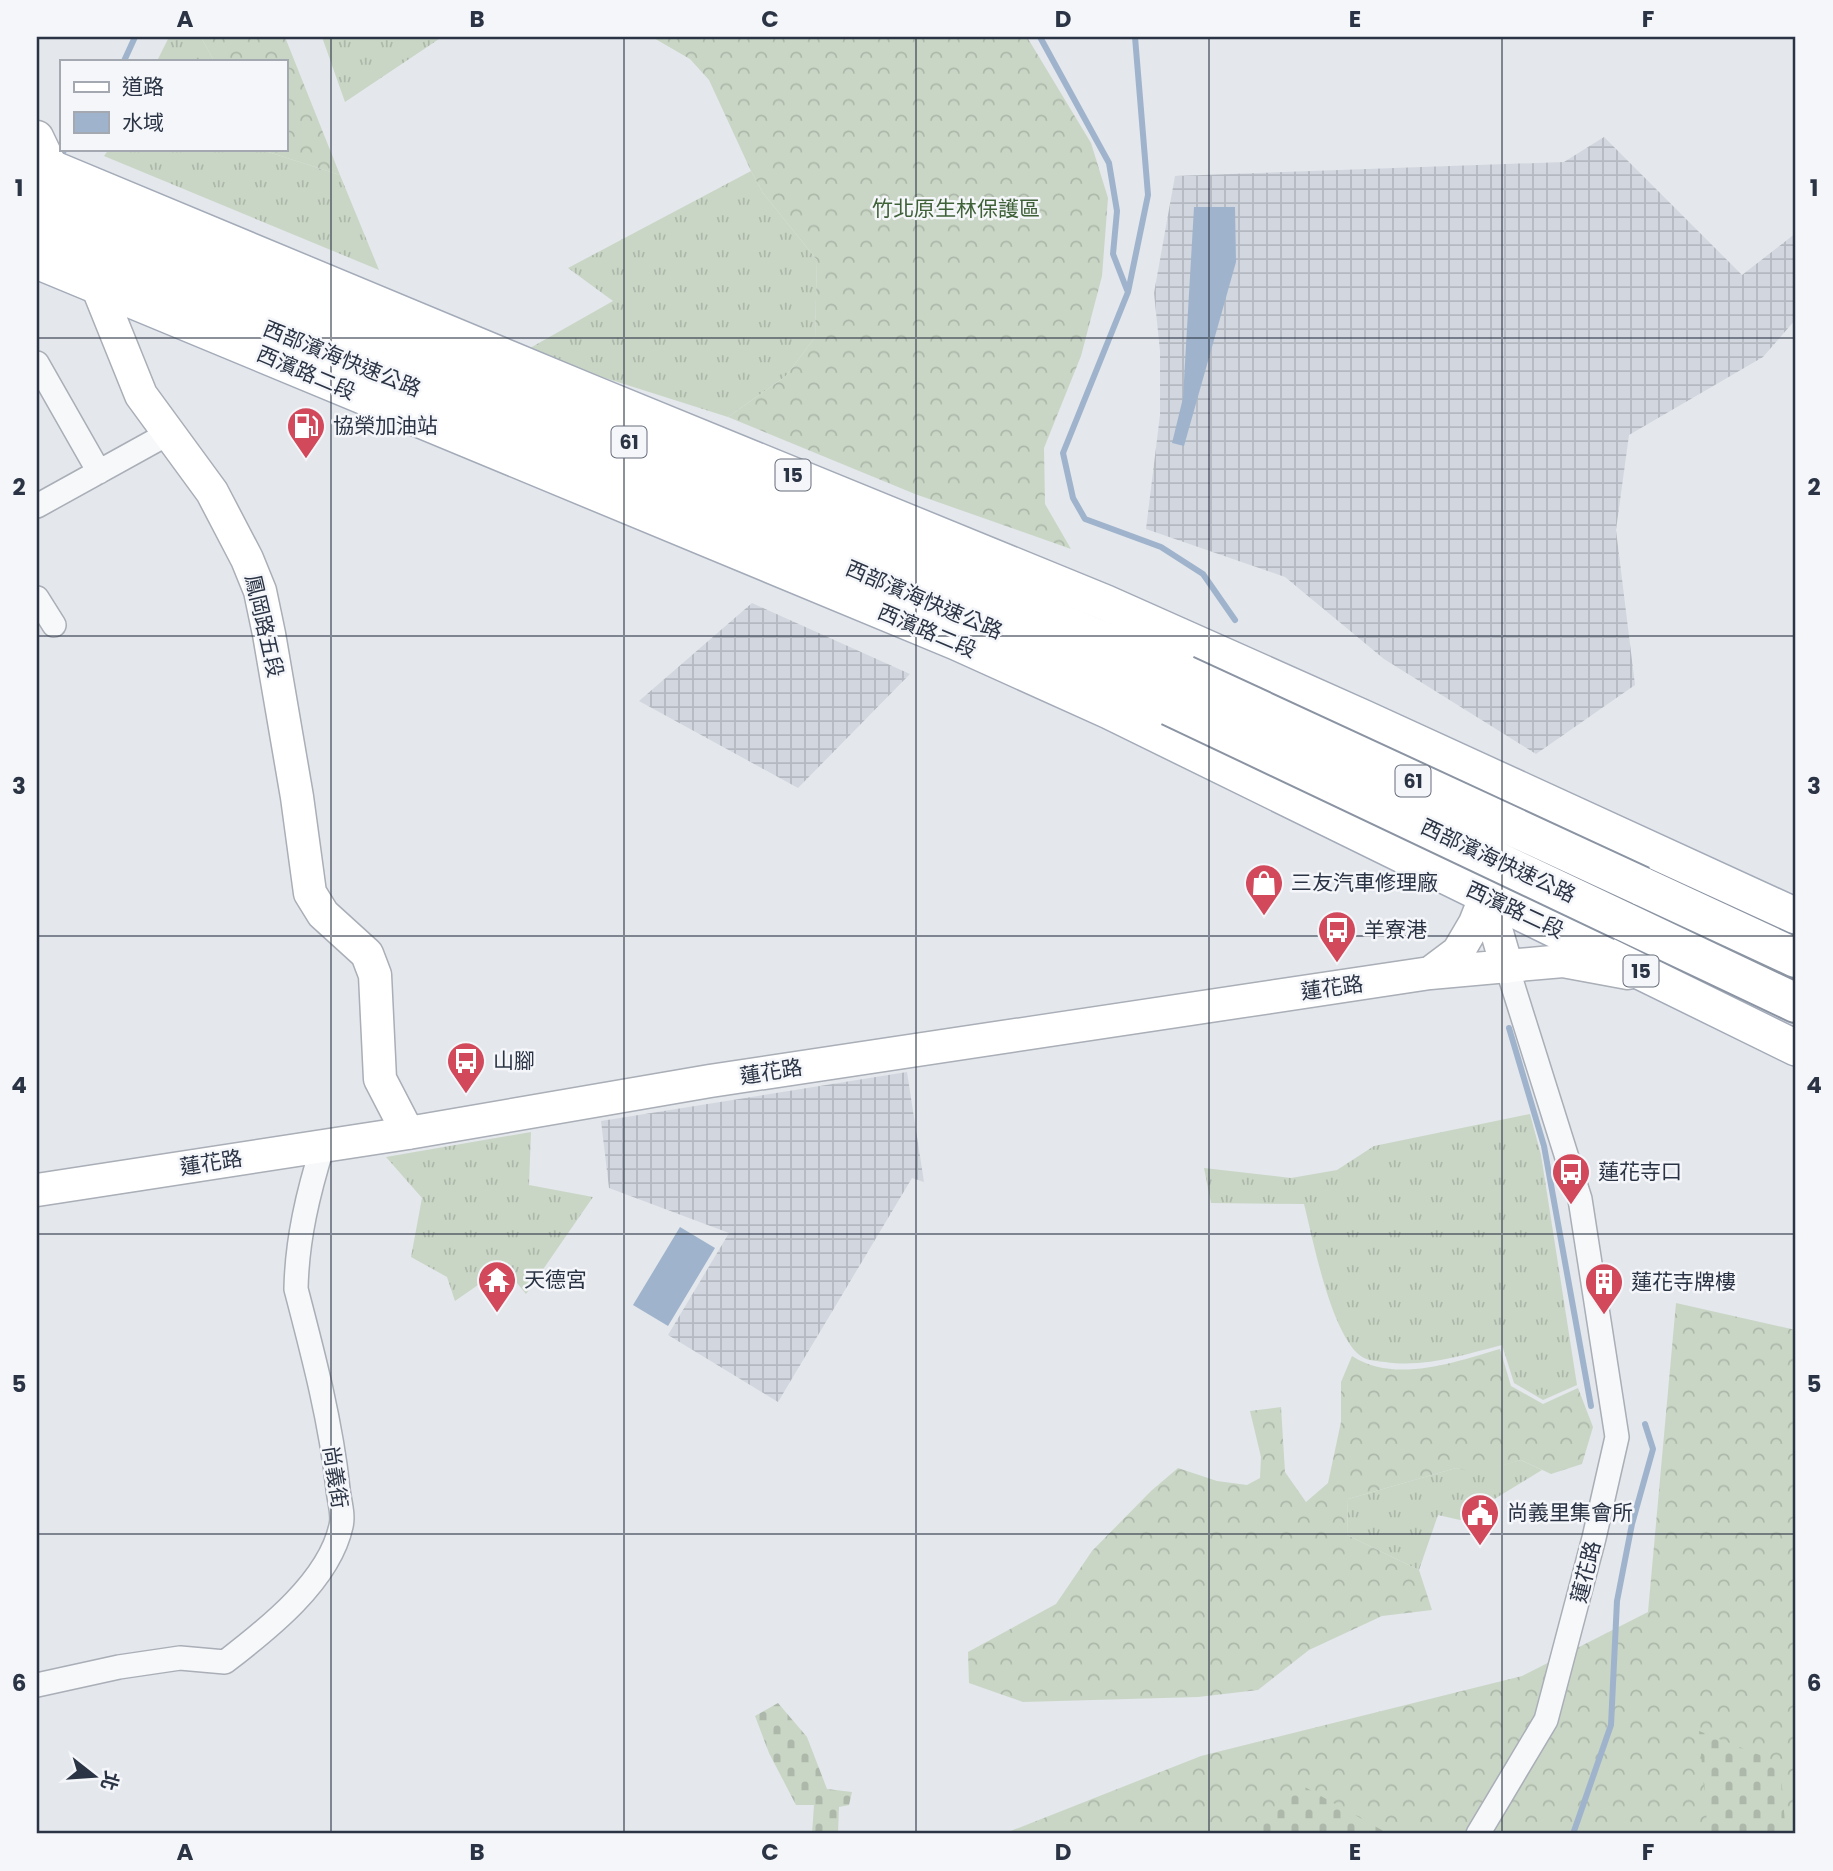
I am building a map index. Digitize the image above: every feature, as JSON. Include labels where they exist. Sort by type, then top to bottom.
[{"type":"highway","name":"西部濱海快速公路","points":[[42,176],[72,211],[1177,691],[1641,886],[1796,958]]},
{"type":"highway","name":"西部濱海快速公路","points":[[37,232],[90,269],[851,569],[1177,691],[1623,920],[1796,1003]]},
{"type":"main road","name":"15","points":[[42,176],[587,391],[1105,603],[1796,916]]},
{"type":"main road","name":"西濱路二段","points":[[37,261],[90,269],[956,642],[1109,711],[1796,1048]]},
{"type":"street","points":[[37,137],[42,176]]},
{"type":"street","name":"鳳岡路五段","points":[[72,211],[90,269],[142,395],[212,492],[247,559],[260,591],[298,797],[310,893],[323,914],[367,954],[376,975],[380,1079],[408,1133]]},
{"type":"street","points":[[37,363],[99,472]]},
{"type":"street","points":[[37,506],[169,433]]},
{"type":"street","points":[[37,598],[54,625]]},
{"type":"street","points":[[1430,973],[1458,953],[1475,923],[1528,793]]},
{"type":"street","name":"蓮花路","points":[[1478,1834],[1546,1720],[1591,1551],[1617,1437],[1580,1199],[1486,895]]},
{"type":"street","points":[[1507,967],[1563,961],[1657,978]]},
{"type":"street","name":"蓮花路","points":[[37,1190],[408,1133],[710,1081],[1430,973],[1507,967]]},
{"type":"street","name":"尚義街","points":[[37,1685],[119,1667],[180,1658],[225,1662],[272,1625],[315,1577],[331,1553],[342,1524],[336,1469],[296,1289],[306,1198],[323,1145]]},
{"type":"shaded area","points":[[1604,137],[1742,275],[1796,233],[1796,319],[1763,357],[1629,435],[1616,530],[1635,685],[1536,754],[1384,659],[1285,577],[1146,529],[1160,415],[1160,351],[1154,293],[1175,176],[1564,162]]},
{"type":"shaded area","points":[[752,603],[910,674],[798,788],[639,701]]},
{"type":"shaded area","points":[[907,1072],[924,1182],[912,1178],[778,1402],[668,1335],[729,1233],[609,1188],[601,1121]]},
{"type":"green space","points":[[169,37],[201,37],[213,60],[158,60]]},
{"type":"green space","points":[[201,37],[285,37],[340,175],[262,150],[287,150],[287,60],[213,60]]},
{"type":"green space","points":[[322,37],[442,37],[345,102]]},
{"type":"green space","name":"竹北原生林保護區","points":[[652,37],[1027,37],[1091,143],[1108,198],[1102,276],[1081,356],[1044,448],[1045,504],[1071,549],[915,494],[728,417],[786,376],[815,337],[817,260],[763,193],[709,80],[690,59]]},
{"type":"green space","points":[[108,150],[262,150],[340,175],[379,270],[104,156]]},
{"type":"green space","points":[[751,171],[763,193],[817,260],[815,337],[786,376],[728,417],[523,352],[613,301],[568,268]]},
{"type":"green space","points":[[1530,1114],[1541,1155],[1577,1385],[1543,1400],[1514,1383],[1502,1345],[1444,1360],[1415,1363],[1364,1358],[1342,1332],[1333,1311],[1304,1204],[1211,1203],[1204,1168],[1291,1178],[1337,1170],[1374,1146]]},
{"type":"green space","points":[[531,1132],[529,1185],[593,1197],[526,1294],[508,1272],[492,1283],[488,1278],[455,1301],[447,1277],[411,1257],[422,1198],[386,1157]]},
{"type":"green space","points":[[1676,1303],[1796,1330],[1796,1834],[1003,1834],[1201,1756],[1522,1676],[1648,1612]]},
{"type":"green space","points":[[1500,1349],[1511,1386],[1543,1404],[1578,1388],[1593,1427],[1582,1464],[1551,1474],[1521,1460],[1477,1473],[1456,1468],[1348,1499],[1347,1535],[1419,1570],[1432,1610],[1382,1616],[1309,1650],[1258,1690],[1198,1697],[1023,1702],[969,1683],[968,1652],[1056,1604],[1092,1551],[1151,1491],[1178,1468],[1217,1481],[1247,1485],[1260,1478],[1261,1457],[1250,1411],[1281,1407],[1285,1472],[1306,1502],[1328,1483],[1341,1422],[1341,1382],[1352,1356],[1387,1369],[1406,1370],[1445,1364]]},
{"type":"green space","points":[[1521,1460],[1542,1470],[1460,1520],[1438,1515],[1419,1570],[1347,1535],[1348,1499],[1456,1468],[1477,1472]]},
{"type":"green space","points":[[778,1703],[807,1737],[827,1789],[852,1792],[849,1805],[839,1807],[838,1834],[812,1834],[814,1805],[796,1805],[769,1753],[755,1716]]},
{"type":"green space","points":[[1699,1731],[1780,1763],[1785,1823],[1771,1834],[1708,1834]]},
{"type":"green space","points":[[1303,1786],[1387,1834],[1259,1834],[1257,1820]]},
{"type":"water","points":[[1194,207],[1235,207],[1236,262],[1184,446],[1172,443],[1183,398]]},
{"type":"water","points":[[680,1227],[715,1248],[668,1326],[633,1305]]},
{"type":"waterway","points":[[124,60],[135,37]]},
{"type":"waterway","points":[[1040,37],[1109,163],[1117,211],[1113,254],[1127,290]]},
{"type":"waterway","points":[[1135,37],[1148,195],[1128,292],[1063,453],[1073,498],[1085,519],[1161,547],[1203,574],[1235,620]]},
{"type":"waterway","points":[[1509,1028],[1544,1146],[1591,1406]]},
{"type":"waterway","points":[[1573,1834],[1611,1725],[1617,1601],[1632,1524],[1653,1449],[1645,1424]]},
{"type":"place","name":"協榮加油站","points":[[306,460]]},
{"type":"place","name":"三友汽車修理廠","points":[[1264,917]]},
{"type":"place","name":"羊寮港","points":[[1337,964]]},
{"type":"place","name":"山腳","points":[[466,1095]]},
{"type":"place","name":"蓮花寺口","points":[[1571,1206]]},
{"type":"place","name":"天德宮","points":[[497,1314]]},
{"type":"place","name":"蓮花寺牌樓","points":[[1604,1316]]},
{"type":"place","name":"尚義里集會所","points":[[1480,1547]]}]
